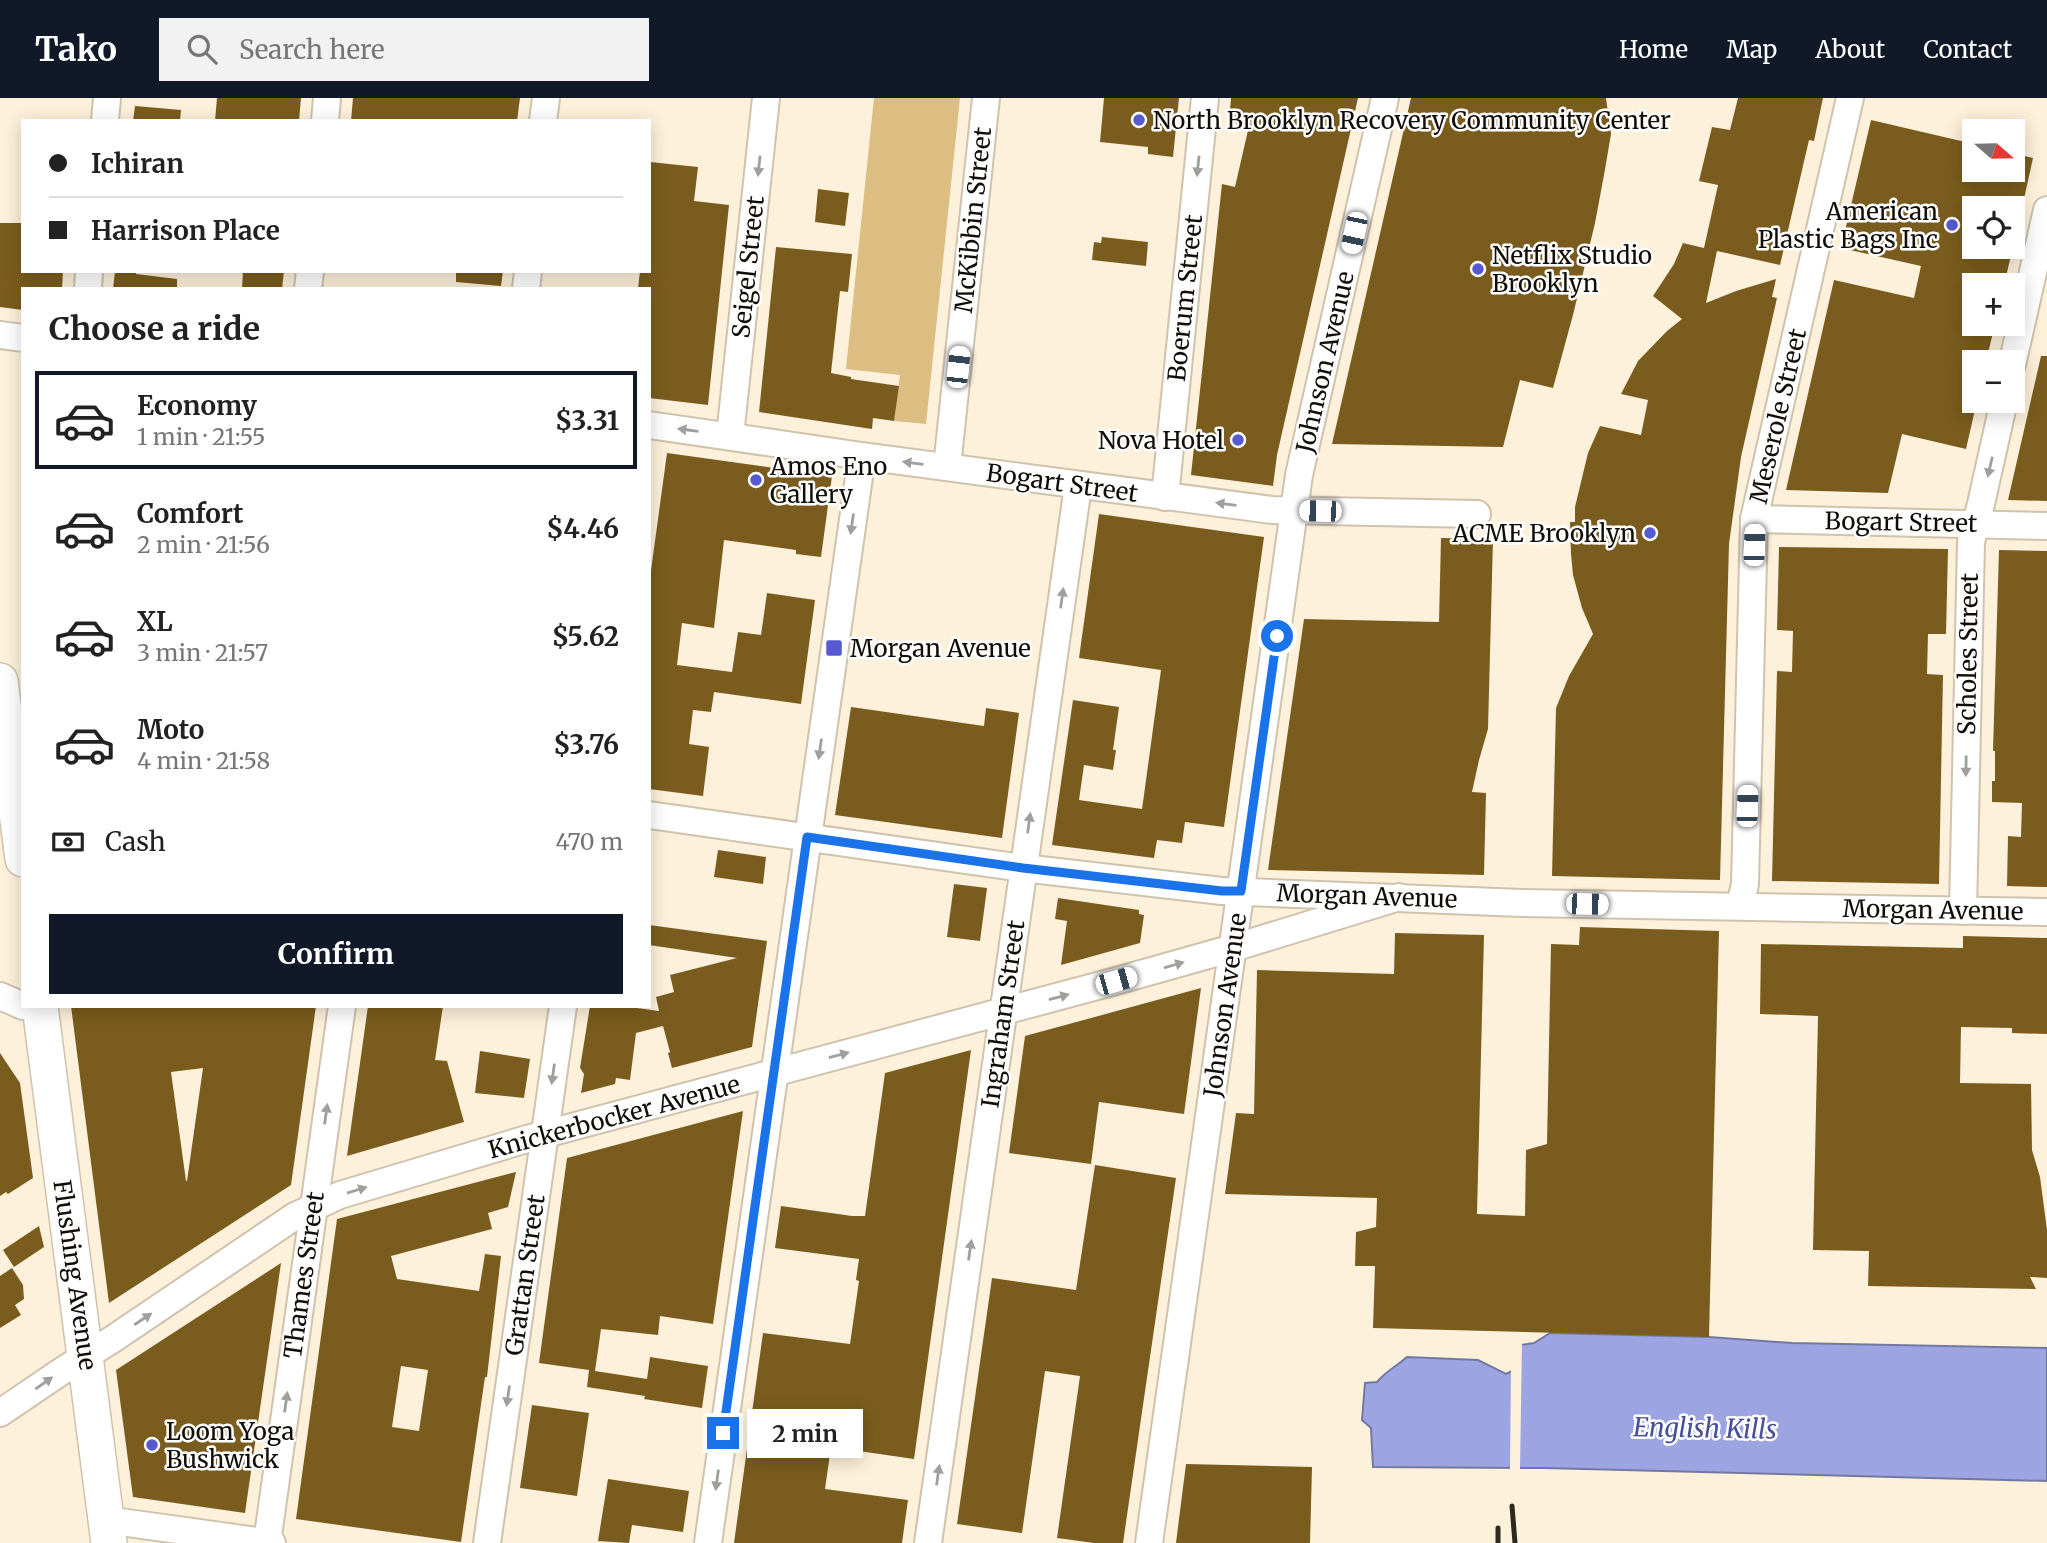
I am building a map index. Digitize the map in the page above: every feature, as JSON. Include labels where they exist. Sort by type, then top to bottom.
[{"type":"main road","points":[[0,681],[10,739],[21,841]]},
{"type":"main road","name":"Flushing Avenue","points":[[32,1008],[85,1356],[108,1531]]},
{"type":"street","points":[[105,119],[107,98]]},
{"type":"street","points":[[325,119],[327,98]]},
{"type":"street","points":[[544,119],[546,98]]},
{"type":"street","name":"Seigel Street","points":[[730,436],[766,98]]},
{"type":"street","name":"McKibbin Street","points":[[947,467],[986,98]]},
{"type":"street","name":"Boerum Street","points":[[1165,497],[1205,98]]},
{"type":"street","name":"Johnson Avenue","points":[[1149,1543],[1299,475],[1385,98]]},
{"type":"street","name":"Meserole Street","points":[[1740,906],[1745,884],[1754,519],[1850,98]]},
{"type":"street","points":[[2015,350],[2047,210]]},
{"type":"street","points":[[0,335],[21,338]]},
{"type":"street","name":"Scholes Street","points":[[1964,911],[1970,542],[2001,413]]},
{"type":"street","name":"Bogart Street","points":[[651,425],[1078,486],[1272,510],[1477,514]]},
{"type":"street","points":[[708,1543],[862,456]]},
{"type":"street","name":"Ingraham Street","points":[[928,1543],[1078,486]]},
{"type":"street","name":"Bogart Street","points":[[1754,519],[2047,526]]},
{"type":"street","name":"Morgan Avenue","points":[[651,815],[1023,868],[1222,891],[1522,903],[2047,912]]},
{"type":"street","name":"Knickerbocker Avenue","points":[[1,1410],[295,1216],[340,1195],[545,1134],[1233,948],[1399,897]]},
{"type":"street","points":[[0,996],[21,1004]]},
{"type":"street","name":"Thames Street","points":[[268,1543],[342,1008]]},
{"type":"street","name":"Grattan Street","points":[[487,1543],[563,1008]]},
{"type":"street","points":[[108,1531],[268,1543]]},
{"type":"shaded area","points":[[874,98],[960,98],[926,424],[894,421],[900,375],[846,369]]},
{"type":"water","name":"English Kills","points":[[1550,1333],[1709,1337],[1792,1343],[2047,1348],[2047,1481],[1544,1468],[1373,1467],[1371,1428],[1362,1420],[1365,1383],[1377,1382],[1407,1357],[1478,1360],[1506,1374],[1520,1367],[1520,1345],[1534,1343]]},
{"type":"pier","points":[[1518,1341],[1522,1341],[1520,1469],[1510,1469],[1511,1368],[1516,1365]]},
{"type":"building","points":[[217,98],[301,98],[299,119],[215,119]]},
{"type":"building","points":[[353,98],[520,98],[517,119],[351,119]]},
{"type":"building","name":"North Brooklyn Recovery Community Center","points":[[1104,98],[1179,98],[1173,157],[1148,154],[1148,147],[1100,142]]},
{"type":"building","points":[[1231,98],[1358,98],[1277,455],[1273,486],[1191,475],[1222,184],[1235,187],[1249,126],[1229,122]]},
{"type":"building","name":"Netflix Studio Brooklyn","points":[[1411,98],[1606,98],[1611,134],[1604,175],[1573,315],[1553,388],[1520,380],[1503,447],[1332,444]]},
{"type":"building","points":[[1738,98],[1823,98],[1814,141],[1809,140],[1780,265],[1717,251],[1706,303],[1776,279],[1772,297],[1777,298],[1741,457],[1729,544],[1720,880],[1552,876],[1556,708],[1569,676],[1593,634],[1573,575],[1570,522],[1575,522],[1575,507],[1588,453],[1600,426],[1641,435],[1648,400],[1621,394],[1638,361],[1682,319],[1653,296],[1674,264],[1683,243],[1704,248],[1718,185],[1699,181],[1712,127],[1730,130]]},
{"type":"building","points":[[135,106],[181,110],[180,119],[133,119]]},
{"type":"building","points":[[1871,120],[1962,141],[1962,182],[2025,182],[2025,156],[2033,158],[2025,196],[1962,196],[1962,259],[2010,259],[2007,273],[1962,273],[1962,336],[1992,336],[1989,350],[1962,350],[1962,413],[1974,413],[1966,449],[1902,434],[1888,493],[1786,490],[1834,280],[1914,298],[1921,266],[1841,248]]},
{"type":"building","points":[[651,162],[698,167],[694,201],[729,205],[708,405],[651,398],[651,287],[638,287],[640,273],[651,273]]},
{"type":"building","points":[[818,189],[849,193],[845,226],[815,222]]},
{"type":"building","points":[[0,223],[21,223],[21,273],[63,273],[62,287],[21,287],[21,310],[0,307]]},
{"type":"building","points":[[1102,237],[1148,242],[1146,266],[1092,260],[1094,242],[1101,243]]},
{"type":"building","points":[[776,247],[852,254],[848,292],[840,291],[831,373],[851,379],[899,386],[894,421],[873,418],[872,429],[759,412]]},
{"type":"building","points":[[115,273],[177,279],[177,287],[113,287]]},
{"type":"building","points":[[243,273],[284,273],[282,287],[242,287]]},
{"type":"building","points":[[456,273],[503,273],[501,286],[456,282]]},
{"type":"building","points":[[2041,356],[2047,356],[2047,501],[2008,500]]},
{"type":"building","points":[[667,453],[832,476],[821,557],[796,554],[796,550],[724,540],[714,628],[682,623],[677,665],[732,672],[738,632],[761,635],[767,593],[815,600],[801,704],[714,692],[711,712],[693,710],[689,744],[709,747],[703,796],[651,789],[651,570]]},
{"type":"building","points":[[1099,514],[1264,537],[1224,827],[1185,822],[1182,843],[1157,840],[1154,858],[1052,845],[1073,700],[1119,707],[1113,770],[1084,765],[1079,800],[1142,809],[1144,795],[1161,670],[1079,658]]},
{"type":"building","points":[[1441,538],[1493,539],[1488,729],[1472,792],[1486,793],[1484,875],[1268,870],[1304,619],[1439,622]]},
{"type":"building","points":[[1779,547],[1948,549],[1946,634],[1928,634],[1927,674],[1943,675],[1939,884],[1772,881],[1777,671],[1792,672],[1793,631],[1777,630]]},
{"type":"building","points":[[1999,550],[2047,551],[2047,887],[2007,886],[2008,836],[2021,837],[2022,803],[1992,802],[1992,781],[1995,781],[1993,751]]},
{"type":"building","points":[[851,707],[984,726],[986,708],[1019,713],[1002,838],[835,815]]},
{"type":"building","points":[[718,850],[766,857],[763,884],[714,877]]},
{"type":"building","points":[[954,884],[987,888],[980,941],[947,937]]},
{"type":"building","points":[[1058,898],[1139,910],[1139,914],[1144,915],[1140,943],[1061,965],[1067,921],[1055,919]]},
{"type":"building","points":[[651,925],[767,941],[752,1047],[672,1068],[663,1026],[636,1033],[630,1080],[616,1078],[615,1084],[581,1093],[584,1074],[580,1068],[590,1008],[659,1011],[656,997],[674,992],[670,975],[737,958],[651,945]]},
{"type":"building","points":[[1580,927],[1719,931],[1709,1337],[1373,1328],[1375,1266],[1355,1266],[1356,1232],[1376,1227],[1377,1198],[1225,1194],[1236,1113],[1254,1114],[1257,970],[1394,974],[1395,933],[1484,935],[1477,1214],[1525,1216],[1526,1150],[1547,1144],[1551,944],[1579,945]]},
{"type":"building","points":[[1963,936],[2047,938],[2047,1034],[2012,1033],[2012,1028],[1961,1027],[1960,1083],[2031,1084],[2032,1150],[2040,1177],[2047,1230],[2047,1278],[2030,1277],[2036,1289],[1868,1286],[1869,1251],[1813,1250],[1818,1016],[1760,1014],[1761,944],[1963,948]]},
{"type":"building","points":[[1201,988],[1184,1114],[1099,1102],[1091,1164],[1009,1153],[1025,1036]]},
{"type":"building","points":[[71,1008],[316,1008],[291,1185],[109,1303]],"holes":[[[203,1068],[187,1181],[171,1072]]]},
{"type":"building","points":[[368,1008],[443,1008],[435,1060],[447,1061],[464,1122],[347,1156]]},
{"type":"building","points":[[971,1050],[914,1459],[831,1447],[825,1489],[908,1500],[902,1543],[734,1543],[763,1333],[850,1344],[859,1281],[856,1280],[859,1259],[775,1248],[781,1206],[865,1216],[885,1073]]},
{"type":"building","points":[[480,1051],[530,1059],[524,1098],[475,1093]]},
{"type":"building","points":[[0,1053],[20,1083],[33,1178],[0,1196]]},
{"type":"building","points":[[743,1111],[713,1324],[660,1316],[658,1335],[601,1329],[595,1371],[647,1379],[650,1357],[708,1366],[702,1408],[587,1387],[589,1370],[539,1363],[567,1158]]},
{"type":"building","points":[[1095,1165],[1176,1178],[1123,1543],[1094,1543],[1057,1538],[1080,1376],[1045,1371],[1022,1533],[957,1524],[992,1278],[1076,1290]]},
{"type":"building","points":[[516,1172],[508,1207],[488,1213],[492,1229],[391,1256],[397,1279],[479,1291],[485,1254],[501,1256],[487,1377],[461,1542],[296,1519],[337,1219]],"holes":[[[401,1366],[428,1370],[419,1431],[392,1427]]]},
{"type":"building","points":[[39,1226],[44,1247],[14,1267],[3,1250]]},
{"type":"building","points":[[281,1263],[245,1513],[133,1497],[116,1370]]},
{"type":"building","points":[[12,1268],[23,1285],[24,1299],[15,1305],[21,1315],[0,1328],[0,1276]]},
{"type":"building","points":[[532,1405],[589,1413],[577,1496],[520,1488]]},
{"type":"building","points":[[1186,1464],[1312,1467],[1310,1543],[1176,1543]]},
{"type":"building","points":[[608,1479],[689,1491],[683,1532],[632,1525],[629,1543],[598,1541]]},
{"type":"railway","points":[[1512,1506],[1515,1543]]},
{"type":"railway","points":[[1498,1528],[1498,1543]]},
{"type":"place","name":"North Brooklyn Recovery Community Center","points":[[1139,120]]},
{"type":"place","name":"American Plastic Bags Inc","points":[[1952,225]]},
{"type":"place","name":"Netflix Studio Brooklyn","points":[[1478,269]]},
{"type":"place","name":"Nova Hotel","points":[[1238,440]]},
{"type":"place","name":"Amos Eno Gallery","points":[[756,480]]},
{"type":"place","name":"ACME Brooklyn","points":[[1650,533]]},
{"type":"place","name":"Morgan Avenue","points":[[834,648]]},
{"type":"place","name":"Loom Yoga Bushwick","points":[[152,1445]]},
{"type":"route","points":[[723,1433],[807,837],[1023,868],[1241,891],[1277,636]]}]
